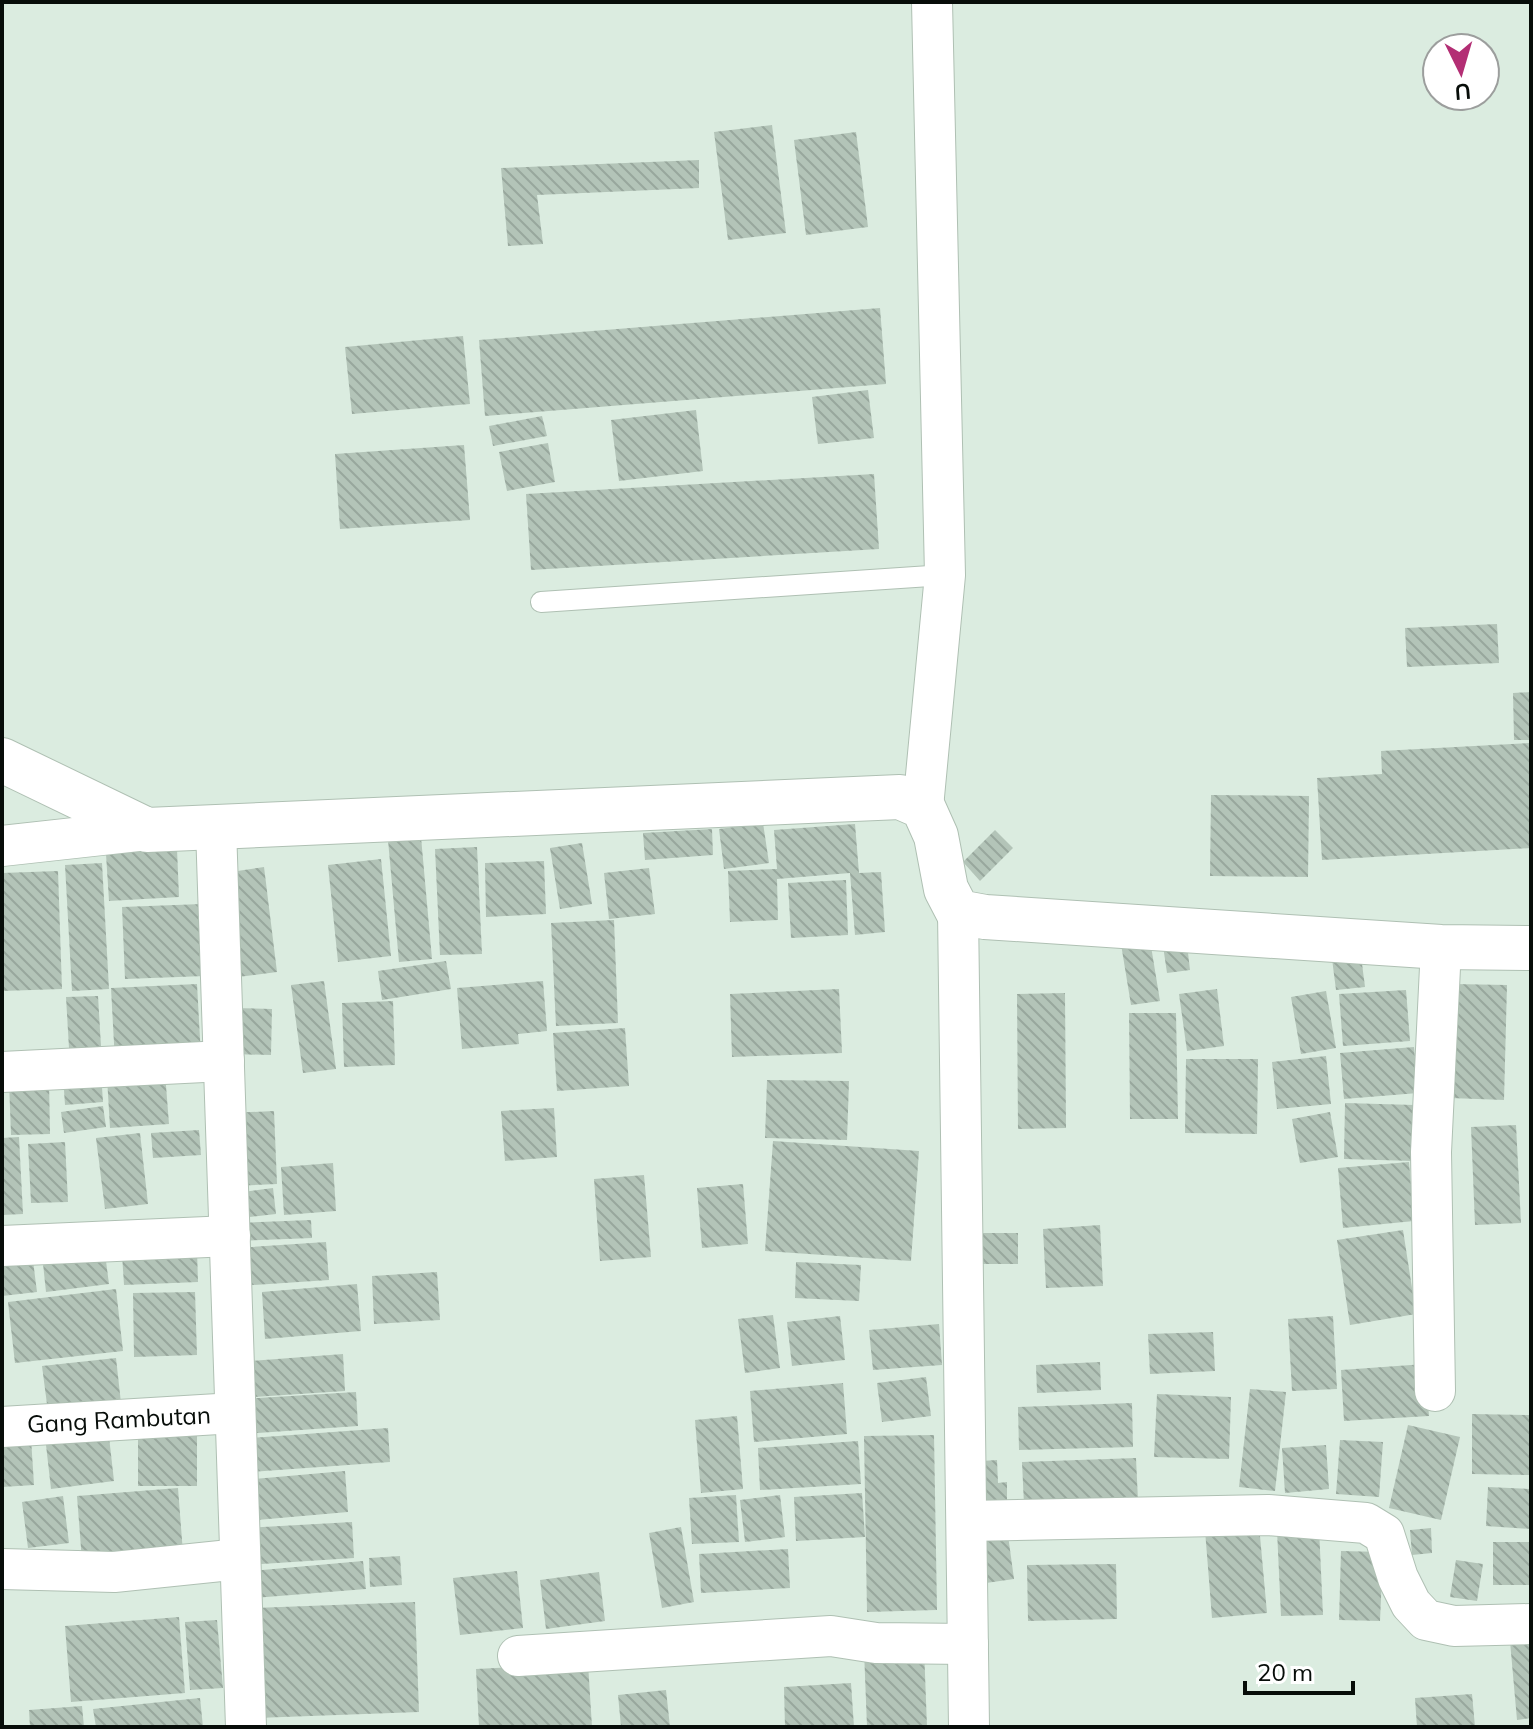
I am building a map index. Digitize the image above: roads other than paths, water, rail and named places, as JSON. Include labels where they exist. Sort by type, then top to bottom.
[{"type":"street","points":[[932,2],[945,575],[923,807],[936,836],[946,889],[958,912],[969,1727]]},
{"type":"street","points":[[2,760],[147,830]]},
{"type":"street","points":[[2,846],[147,830],[900,797],[923,807]]},
{"type":"street","points":[[216,828],[246,1727]]},
{"type":"street","points":[[958,912],[985,917],[1441,947],[1531,948]]},
{"type":"street","points":[[1435,1391],[1431,1152],[1441,947]]},
{"type":"street","points":[[2,1072],[224,1061]]},
{"type":"street","points":[[2,1246],[230,1236]]},
{"type":"street","name":"Gang Rambutan","points":[[2,1427],[235,1413]]},
{"type":"street","points":[[967,1521],[1268,1515],[1366,1523],[1384,1534],[1398,1578],[1411,1604],[1426,1620],[1454,1626],[1531,1624]]},
{"type":"street","points":[[2,1569],[114,1572],[240,1559]]},
{"type":"street","points":[[518,1656],[831,1636],[876,1643],[968,1644]]},
{"type":"lane","points":[[541,602],[945,575]]}]
